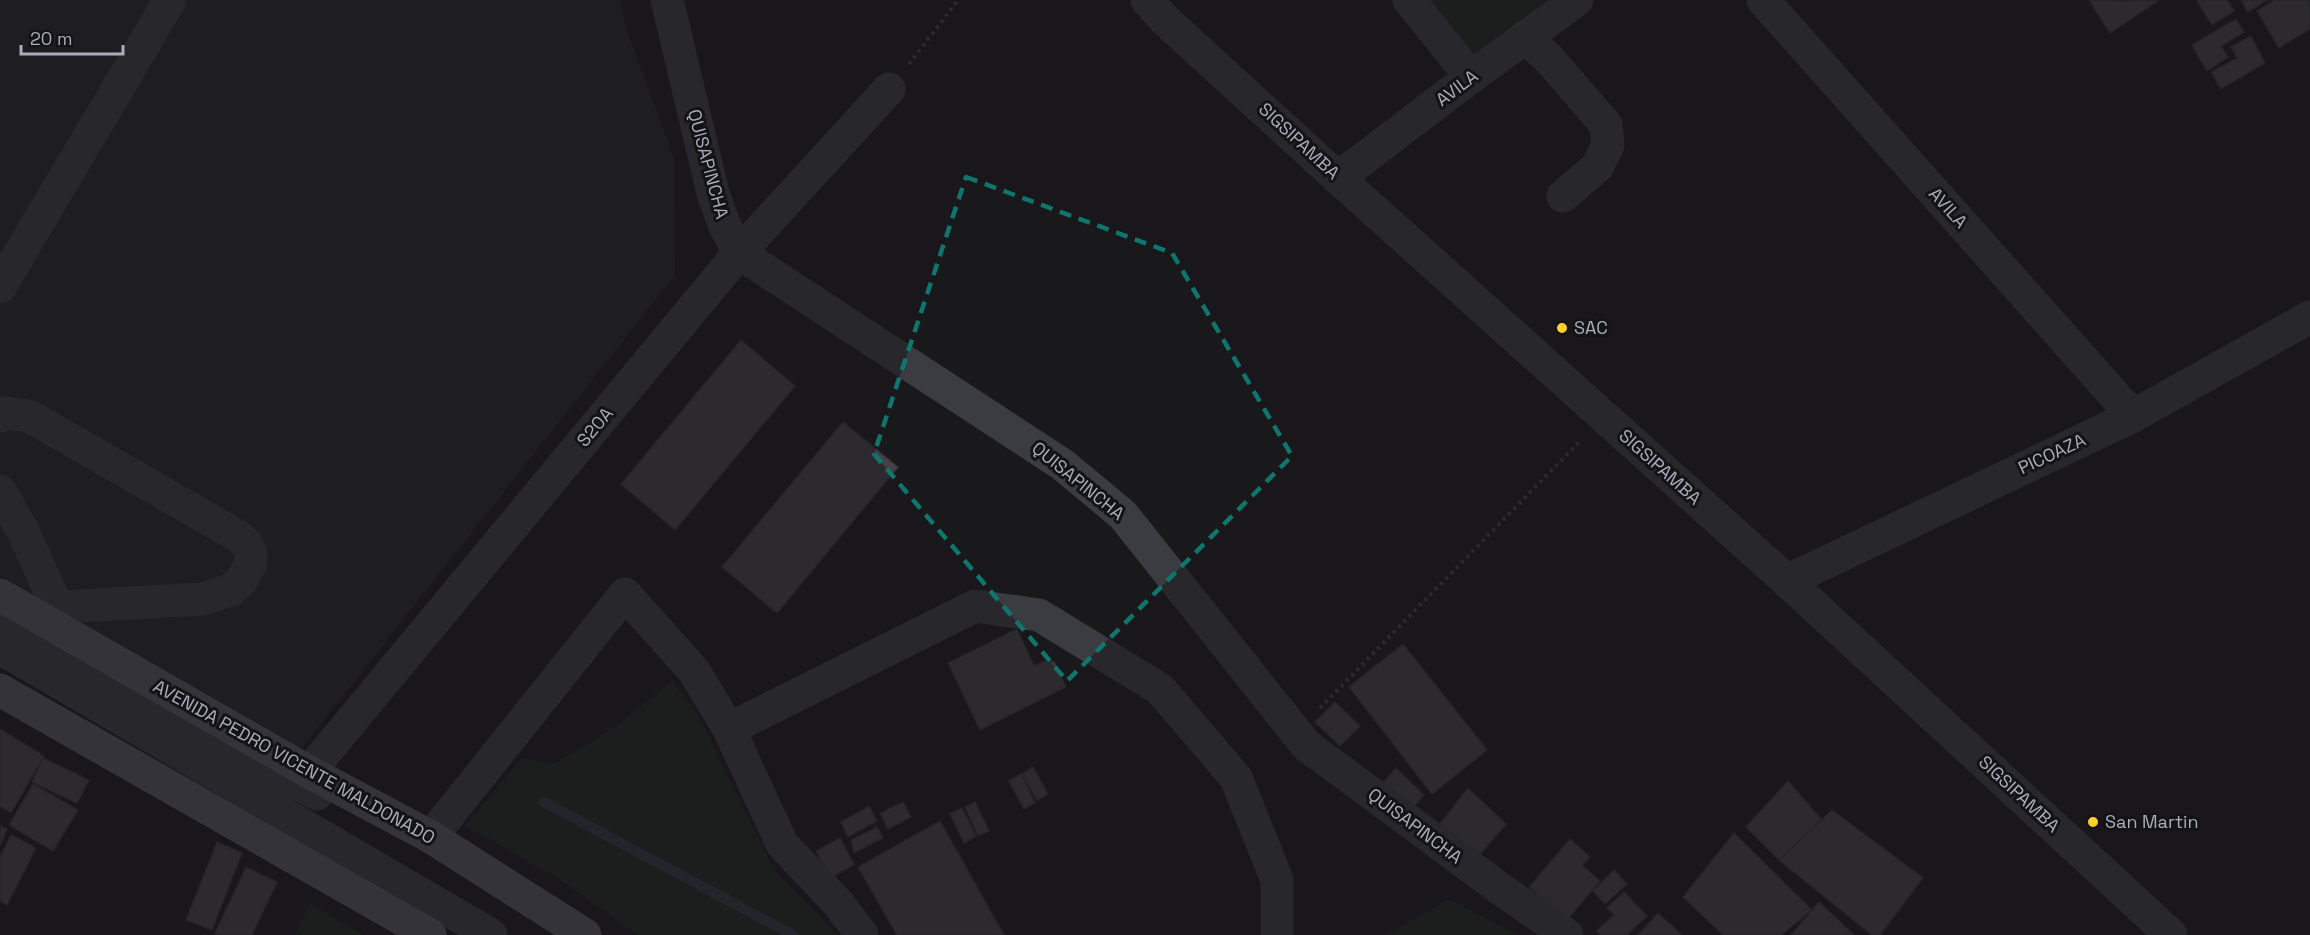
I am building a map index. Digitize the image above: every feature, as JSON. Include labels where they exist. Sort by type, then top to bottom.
[{"type":"main road","name":"AVENIDA PEDRO VICENTE MALDONADO","points":[[0,595],[55,616],[309,772],[431,837],[585,935]]},
{"type":"main road","points":[[0,690],[430,935]]},
{"type":"street","points":[[0,287],[170,0]]},
{"type":"street","name":"QUISAPINCHA","points":[[667,0],[713,193],[724,224],[740,253],[1063,465],[1124,515],[1306,745],[1502,890],[1567,935]]},
{"type":"street","name":"SIGSIPAMBA","points":[[1147,0],[1165,20],[1338,178],[1787,581],[2171,935]]},
{"type":"street","points":[[1409,0],[1471,77]]},
{"type":"street","name":"AVILA","points":[[1338,178],[1577,0]]},
{"type":"street","name":"AVILA","points":[[1763,0],[2133,416]]},
{"type":"street","points":[[1525,37],[1550,60],[1606,124],[1608,146],[1597,167],[1563,196]]},
{"type":"street","name":"S20A","points":[[309,772],[740,253],[889,89]]},
{"type":"street","name":"PICOAZA","points":[[1787,581],[2133,416],[2310,316]]},
{"type":"street","points":[[0,416],[6,413],[29,416],[238,536],[247,544],[251,555],[250,565],[242,580],[231,591],[203,599],[55,616],[52,596],[23,531],[0,490]]},
{"type":"street","points":[[431,837],[625,594],[694,671],[729,729],[782,844],[838,903],[862,935]]},
{"type":"street","points":[[729,729],[975,606],[1039,615],[1160,689],[1236,778],[1277,880],[1277,935]]},
{"type":"street","points":[[0,617],[197,730],[417,847],[543,922],[560,935]]},
{"type":"street","points":[[0,648],[491,935]]},
{"type":"path","points":[[889,89],[958,0]]},
{"type":"path","points":[[1296,732],[1604,416]]},
{"type":"highlighted area","points":[[966,177],[1172,253],[1292,456],[1067,681],[874,454]]},
{"type":"shaded area","points":[[0,0],[621,0],[625,25],[674,158],[675,275],[290,763],[0,575]]},
{"type":"shaded area","points":[[1422,0],[1560,0],[1472,64]]},
{"type":"shaded area","points":[[672,681],[696,711],[776,873],[838,935],[639,935],[557,878],[465,825],[522,758],[554,764],[615,727]]},
{"type":"shaded area","points":[[1449,899],[1518,935],[1386,935]]},
{"type":"shaded area","points":[[309,904],[364,935],[295,935]]},
{"type":"building","points":[[2089,0],[2121,1],[2159,0],[2110,33]]},
{"type":"building","points":[[2227,0],[2234,11],[2212,25],[2197,1]]},
{"type":"building","points":[[2241,0],[2267,0],[2248,12]]},
{"type":"building","points":[[2274,0],[2310,0],[2310,29],[2279,48],[2257,11]]},
{"type":"building","points":[[2236,19],[2244,32],[2221,46],[2228,57],[2207,71],[2192,45]]},
{"type":"building","points":[[2251,36],[2265,63],[2221,89],[2211,72],[2237,58],[2231,47]]},
{"type":"building","points":[[741,340],[795,386],[675,530],[621,484]]},
{"type":"building","points":[[843,422],[898,467],[777,613],[722,567]]},
{"type":"building","points":[[1017,629],[1034,666],[1045,661],[1054,662],[1066,687],[980,730],[948,663]]},
{"type":"building","points":[[1403,644],[1487,750],[1432,794],[1349,687]]},
{"type":"building","points":[[1335,702],[1360,726],[1340,746],[1315,722]]},
{"type":"building","points":[[0,729],[44,756],[11,813],[0,806]]},
{"type":"building","points":[[43,758],[89,780],[77,803],[32,782]]},
{"type":"building","points":[[1033,767],[1048,794],[1037,801],[1022,774]]},
{"type":"building","points":[[1396,768],[1424,795],[1409,812],[1381,785]]},
{"type":"building","points":[[1021,774],[1035,803],[1024,809],[1009,781]]},
{"type":"building","points":[[1788,781],[1822,820],[1779,860],[1746,827]]},
{"type":"building","points":[[33,784],[78,810],[53,851],[9,825]]},
{"type":"building","points":[[1468,788],[1506,824],[1471,865],[1433,833]]},
{"type":"building","points":[[903,802],[911,817],[888,829],[880,813]]},
{"type":"building","points":[[975,802],[989,831],[978,836],[965,807]]},
{"type":"building","points":[[869,806],[877,821],[848,837],[841,822]]},
{"type":"building","points":[[962,808],[976,836],[964,843],[950,814]]},
{"type":"building","points":[[1832,810],[1923,878],[1880,935],[1872,935],[1779,860]]},
{"type":"building","points":[[940,821],[1004,935],[897,935],[858,867]]},
{"type":"building","points":[[0,826],[7,829],[0,846]]},
{"type":"building","points":[[877,827],[883,838],[854,853],[851,840]]},
{"type":"building","points":[[1734,833],[1812,910],[1781,935],[1723,935],[1683,897]]},
{"type":"building","points":[[11,835],[36,848],[7,905],[0,901],[0,857]]},
{"type":"building","points":[[840,838],[854,865],[830,878],[816,851]]},
{"type":"building","points":[[1570,839],[1590,857],[1582,865],[1600,881],[1567,920],[1529,887]]},
{"type":"building","points":[[217,842],[242,853],[212,930],[186,920]]},
{"type":"building","points":[[246,867],[277,882],[252,935],[218,935],[215,933]]},
{"type":"building","points":[[1614,870],[1627,884],[1605,904],[1593,891]]},
{"type":"building","points":[[1624,892],[1647,916],[1627,935],[1600,935],[1596,931],[1614,915],[1607,908]]},
{"type":"building","points":[[1819,902],[1854,935],[1791,935]]},
{"type":"building","points":[[1658,913],[1682,935],[1638,935]]},
{"type":"waterway","points":[[544,802],[793,935]]},
{"type":"place","name":"SAC","points":[[1562,328]]},
{"type":"place","name":"San Martin","points":[[2093,822]]}]
